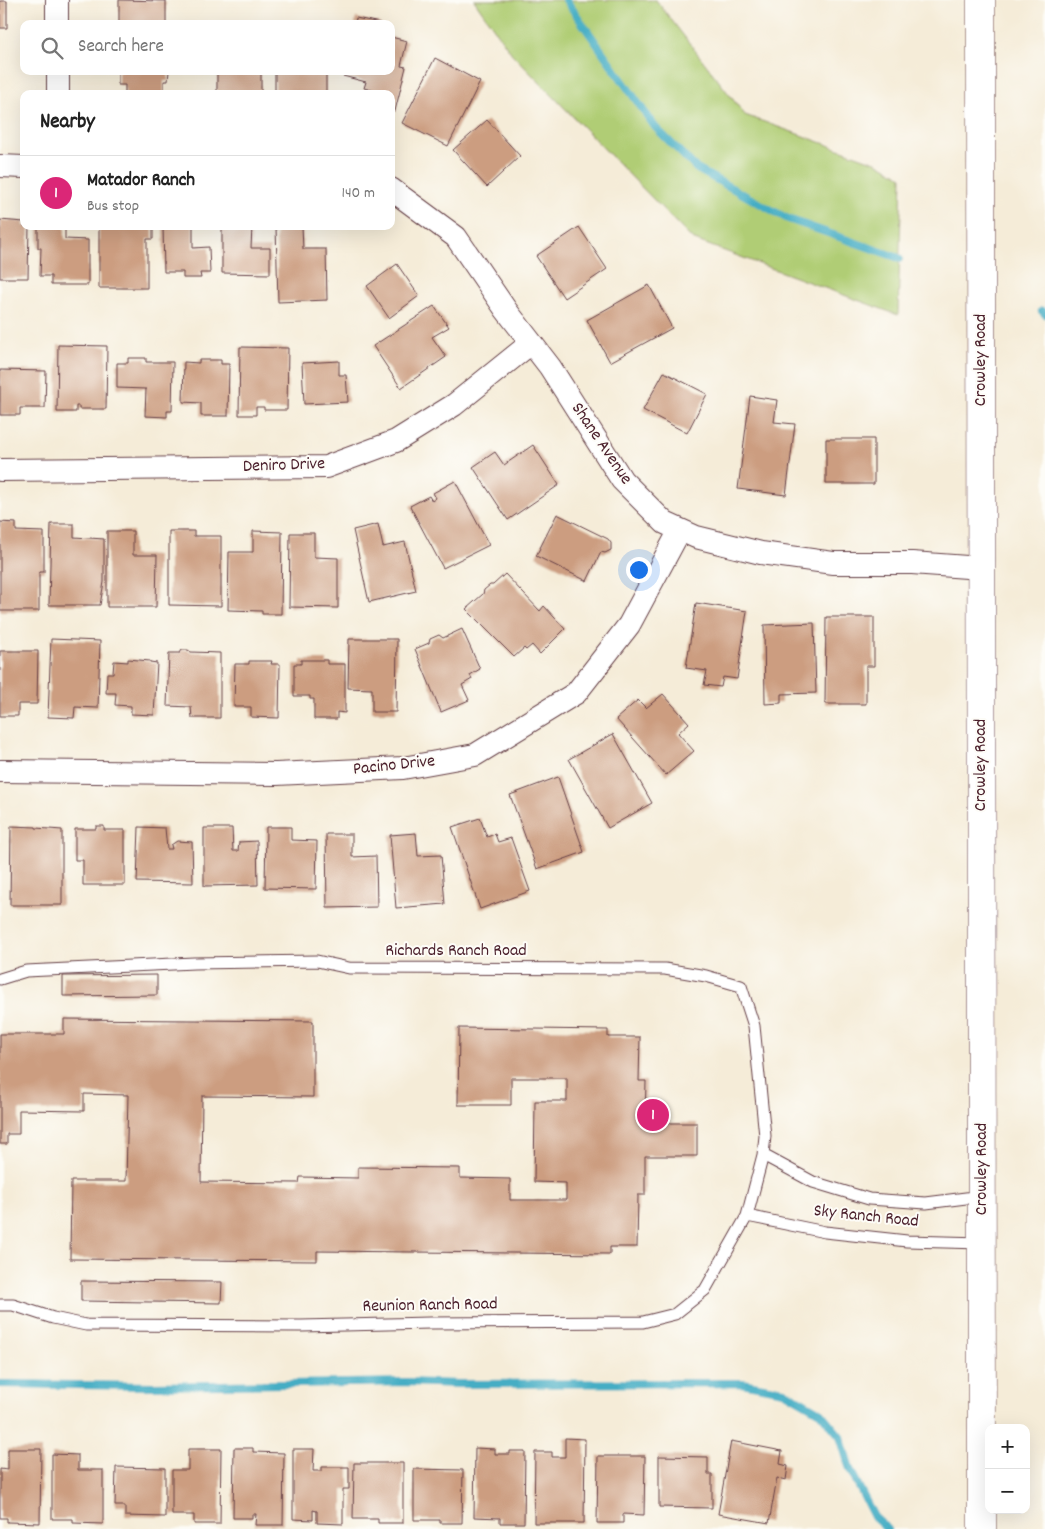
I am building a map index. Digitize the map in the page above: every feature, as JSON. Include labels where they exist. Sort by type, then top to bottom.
[{"type":"main road","name":"Crowley Road","points":[[981,0],[982,1529]]},
{"type":"street","points":[[57,0],[57,20]]},
{"type":"street","points":[[58,75],[58,90]]},
{"type":"street","points":[[0,166],[20,167]]},
{"type":"street","name":"Shane Avenue","points":[[395,193],[456,237],[506,310],[550,367],[622,480],[665,523],[696,537],[761,553],[833,564],[912,564],[981,568]]},
{"type":"street","name":"Deniro Drive","points":[[0,470],[326,467],[396,441],[454,405],[531,343]]},
{"type":"street","name":"Pacino Drive","points":[[0,772],[276,774],[403,768],[475,755],[576,693],[628,625],[680,530]]},
{"type":"lane","name":"Richards Ranch Road","points":[[0,979],[26,971],[194,963],[317,960],[349,968],[665,969],[706,976],[741,986],[754,1026],[765,1136],[763,1155]]},
{"type":"lane","name":"Sky Ranch Road","points":[[763,1155],[813,1182],[869,1199],[926,1203],[982,1196]]},
{"type":"lane","name":"Reunion Ranch Road","points":[[0,1305],[13,1305],[53,1318],[86,1325],[301,1326],[643,1322],[675,1314],[705,1290],[747,1216],[763,1155]]},
{"type":"lane","name":"Sky Ranch Road","points":[[747,1216],[825,1232],[906,1241],[982,1242]]},
{"type":"green space","points":[[474,0],[656,0],[745,115],[878,163],[902,177],[898,315],[692,239],[512,54]]},
{"type":"building","points":[[119,0],[166,1],[166,20],[119,20]]},
{"type":"building","points":[[0,1],[7,1],[7,28],[0,28]]},
{"type":"building","points":[[395,38],[407,41],[401,66],[406,67],[395,111],[395,90],[371,90],[364,88],[366,82],[343,76],[395,75]]},
{"type":"building","points":[[435,58],[480,82],[448,146],[402,123]]},
{"type":"building","points":[[118,75],[169,75],[168,81],[164,81],[164,90],[125,90],[125,85],[118,85]]},
{"type":"building","points":[[217,75],[261,75],[261,90],[217,90]]},
{"type":"building","points":[[275,75],[326,75],[326,90],[275,90]]},
{"type":"building","points":[[487,120],[520,156],[487,187],[453,150]]},
{"type":"building","points":[[0,220],[20,222],[20,230],[29,230],[28,278],[0,278]]},
{"type":"building","points":[[579,227],[607,269],[564,298],[536,256]]},
{"type":"building","points":[[38,230],[65,230],[65,239],[88,240],[88,285],[51,285],[51,276],[40,276],[41,248],[38,248]]},
{"type":"building","points":[[99,230],[153,230],[153,239],[147,239],[147,288],[99,288]]},
{"type":"building","points":[[163,230],[193,230],[193,248],[209,247],[210,273],[200,273],[201,278],[183,278],[183,272],[164,272]]},
{"type":"building","points":[[222,230],[252,230],[251,248],[270,248],[270,274],[222,273]]},
{"type":"building","points":[[276,230],[302,230],[303,249],[326,249],[327,300],[278,302]]},
{"type":"building","points":[[397,264],[419,296],[389,318],[367,286]]},
{"type":"building","points":[[649,285],[672,328],[610,362],[587,320]]},
{"type":"building","points":[[434,306],[449,327],[432,337],[446,357],[401,388],[373,346]]},
{"type":"building","points":[[58,345],[107,346],[106,409],[79,409],[79,406],[76,406],[76,412],[57,412]]},
{"type":"building","points":[[240,347],[288,348],[287,410],[264,410],[264,407],[256,407],[256,415],[239,415]]},
{"type":"building","points":[[128,358],[146,358],[146,362],[173,362],[172,411],[167,411],[167,417],[145,416],[146,389],[117,388],[117,363],[128,363]]},
{"type":"building","points":[[199,360],[221,360],[221,364],[229,364],[228,416],[201,416],[201,403],[183,402],[184,362],[199,363]]},
{"type":"building","points":[[339,361],[339,375],[346,375],[348,402],[304,404],[302,363]]},
{"type":"building","points":[[0,370],[46,371],[45,408],[20,408],[20,415],[0,415]]},
{"type":"building","points":[[664,372],[707,394],[687,433],[643,410]]},
{"type":"building","points":[[750,396],[777,400],[774,422],[795,424],[786,495],[738,489]]},
{"type":"building","points":[[826,439],[874,439],[874,484],[826,484]]},
{"type":"building","points":[[533,445],[559,485],[508,520],[473,467],[495,452],[504,465]]},
{"type":"building","points":[[455,481],[489,545],[443,568],[410,506],[429,496],[432,501],[436,498],[433,493]]},
{"type":"building","points":[[557,514],[608,539],[611,543],[611,550],[605,553],[601,552],[587,581],[536,556]]},
{"type":"building","points":[[0,522],[16,523],[16,531],[44,532],[44,572],[39,572],[39,611],[0,611]]},
{"type":"building","points":[[51,524],[74,524],[74,537],[104,539],[104,582],[100,605],[49,605]]},
{"type":"building","points":[[378,524],[383,547],[405,542],[416,591],[369,602],[353,530]]},
{"type":"building","points":[[107,531],[133,531],[133,555],[157,555],[156,607],[107,607]]},
{"type":"building","points":[[169,531],[194,531],[194,536],[221,536],[221,606],[169,605]]},
{"type":"building","points":[[253,531],[282,532],[281,614],[262,614],[262,611],[228,610],[229,552],[253,552]]},
{"type":"building","points":[[290,533],[314,533],[314,557],[338,558],[338,608],[289,607]]},
{"type":"building","points":[[505,574],[540,611],[544,606],[565,629],[540,654],[532,645],[526,650],[524,648],[514,657],[466,609],[483,594],[484,590]]},
{"type":"building","points":[[696,603],[747,611],[737,679],[723,677],[721,687],[704,685],[707,671],[686,668]]},
{"type":"building","points":[[826,617],[874,617],[874,666],[866,666],[866,704],[825,704]]},
{"type":"building","points":[[814,623],[816,693],[781,694],[781,703],[765,704],[764,625]]},
{"type":"building","points":[[462,629],[480,669],[470,675],[472,679],[462,685],[469,700],[441,712],[415,649],[429,643],[430,639],[439,635],[443,638]]},
{"type":"building","points":[[51,639],[100,641],[98,708],[75,707],[74,718],[48,717]]},
{"type":"building","points":[[349,639],[397,639],[396,712],[372,712],[372,689],[348,688]]},
{"type":"building","points":[[182,650],[220,653],[220,718],[192,718],[191,707],[167,706],[169,653],[180,653]]},
{"type":"building","points":[[0,651],[38,651],[37,704],[18,704],[18,716],[0,716]]},
{"type":"building","points":[[128,659],[157,663],[154,715],[131,714],[131,706],[115,705],[116,693],[106,693],[107,673],[113,673],[114,661],[128,662]]},
{"type":"building","points":[[301,660],[327,660],[327,664],[345,664],[345,713],[337,712],[337,719],[314,719],[314,699],[310,699],[310,696],[294,696],[294,664],[301,664]]},
{"type":"building","points":[[249,661],[272,661],[271,664],[280,664],[279,718],[251,717],[251,707],[234,707],[235,664],[249,664]]},
{"type":"building","points":[[663,694],[689,723],[678,733],[694,751],[666,775],[616,719],[638,700],[646,708]]},
{"type":"building","points":[[613,734],[652,803],[608,828],[569,759]]},
{"type":"building","points":[[558,777],[584,852],[537,869],[510,795]]},
{"type":"building","points":[[480,818],[487,837],[495,834],[498,842],[511,838],[530,891],[480,909],[452,827]]},
{"type":"building","points":[[11,826],[62,830],[62,905],[10,905]]},
{"type":"building","points":[[96,826],[104,826],[104,830],[125,830],[125,885],[83,885],[83,860],[75,860],[75,829],[96,829]]},
{"type":"building","points":[[139,827],[165,828],[167,849],[172,849],[171,845],[177,841],[192,842],[193,883],[137,882]]},
{"type":"building","points":[[266,827],[291,827],[291,840],[317,841],[316,889],[265,888]]},
{"type":"building","points":[[204,828],[232,828],[233,851],[238,851],[239,842],[257,841],[258,885],[204,886]]},
{"type":"building","points":[[416,833],[418,856],[441,855],[445,904],[396,908],[390,835]]},
{"type":"building","points":[[326,834],[352,834],[352,857],[376,856],[377,907],[327,908]]},
{"type":"building","points":[[157,975],[157,995],[63,996],[63,976]]},
{"type":"building","points":[[64,1019],[313,1021],[313,1097],[202,1096],[201,1182],[299,1183],[300,1177],[358,1178],[358,1167],[460,1168],[460,1178],[510,1179],[510,1200],[566,1200],[566,1183],[534,1182],[535,1101],[567,1101],[567,1078],[511,1078],[511,1105],[458,1105],[459,1028],[608,1030],[608,1037],[640,1037],[639,1081],[646,1081],[645,1123],[697,1123],[697,1156],[645,1156],[645,1195],[638,1195],[637,1247],[610,1247],[610,1254],[317,1251],[317,1261],[70,1259],[71,1181],[126,1181],[128,1095],[84,1094],[84,1111],[19,1110],[19,1134],[7,1134],[7,1144],[0,1144],[0,1034],[64,1034]]},
{"type":"building","points":[[81,1281],[222,1282],[221,1303],[81,1301]]},
{"type":"building","points":[[565,1438],[585,1439],[584,1523],[534,1523],[535,1452],[552,1452],[552,1457],[565,1457]]},
{"type":"building","points":[[731,1441],[782,1451],[780,1464],[788,1466],[786,1480],[777,1478],[769,1523],[718,1514]]},
{"type":"building","points":[[234,1448],[253,1448],[253,1452],[284,1453],[283,1525],[255,1525],[256,1514],[252,1514],[252,1518],[233,1518]]},
{"type":"building","points":[[475,1448],[495,1449],[495,1454],[525,1451],[524,1523],[500,1523],[500,1518],[474,1517]]},
{"type":"building","points":[[8,1449],[41,1449],[40,1523],[7,1522],[7,1518],[0,1518],[0,1469],[8,1470]]},
{"type":"building","points":[[188,1449],[221,1449],[220,1524],[194,1524],[194,1515],[172,1515],[172,1470],[188,1470]]},
{"type":"building","points":[[293,1449],[314,1449],[313,1471],[322,1471],[322,1467],[349,1467],[349,1489],[343,1489],[343,1524],[317,1523],[317,1511],[313,1510],[313,1520],[293,1519]]},
{"type":"building","points":[[52,1454],[78,1455],[78,1470],[103,1470],[103,1524],[73,1523],[73,1519],[52,1519]]},
{"type":"building","points":[[598,1456],[645,1456],[644,1515],[623,1514],[623,1523],[597,1523]]},
{"type":"building","points":[[659,1456],[708,1457],[708,1474],[712,1474],[712,1508],[659,1507]]},
{"type":"building","points":[[354,1463],[403,1463],[403,1523],[378,1523],[378,1519],[353,1519]]},
{"type":"building","points":[[116,1467],[165,1468],[165,1517],[125,1516],[125,1506],[115,1506]]},
{"type":"building","points":[[414,1469],[463,1470],[462,1523],[440,1523],[440,1520],[414,1520]]},
{"type":"waterway","points":[[566,0],[655,127],[697,169],[788,219],[899,258]]},
{"type":"waterway","points":[[1042,311],[1045,314]]},
{"type":"waterway","points":[[0,1384],[153,1386],[408,1382],[458,1384],[742,1383],[784,1391],[820,1412],[840,1436],[850,1469],[874,1517],[887,1529]]},
{"type":"place","name":"Matador Ranch","points":[[653,1115]]}]
